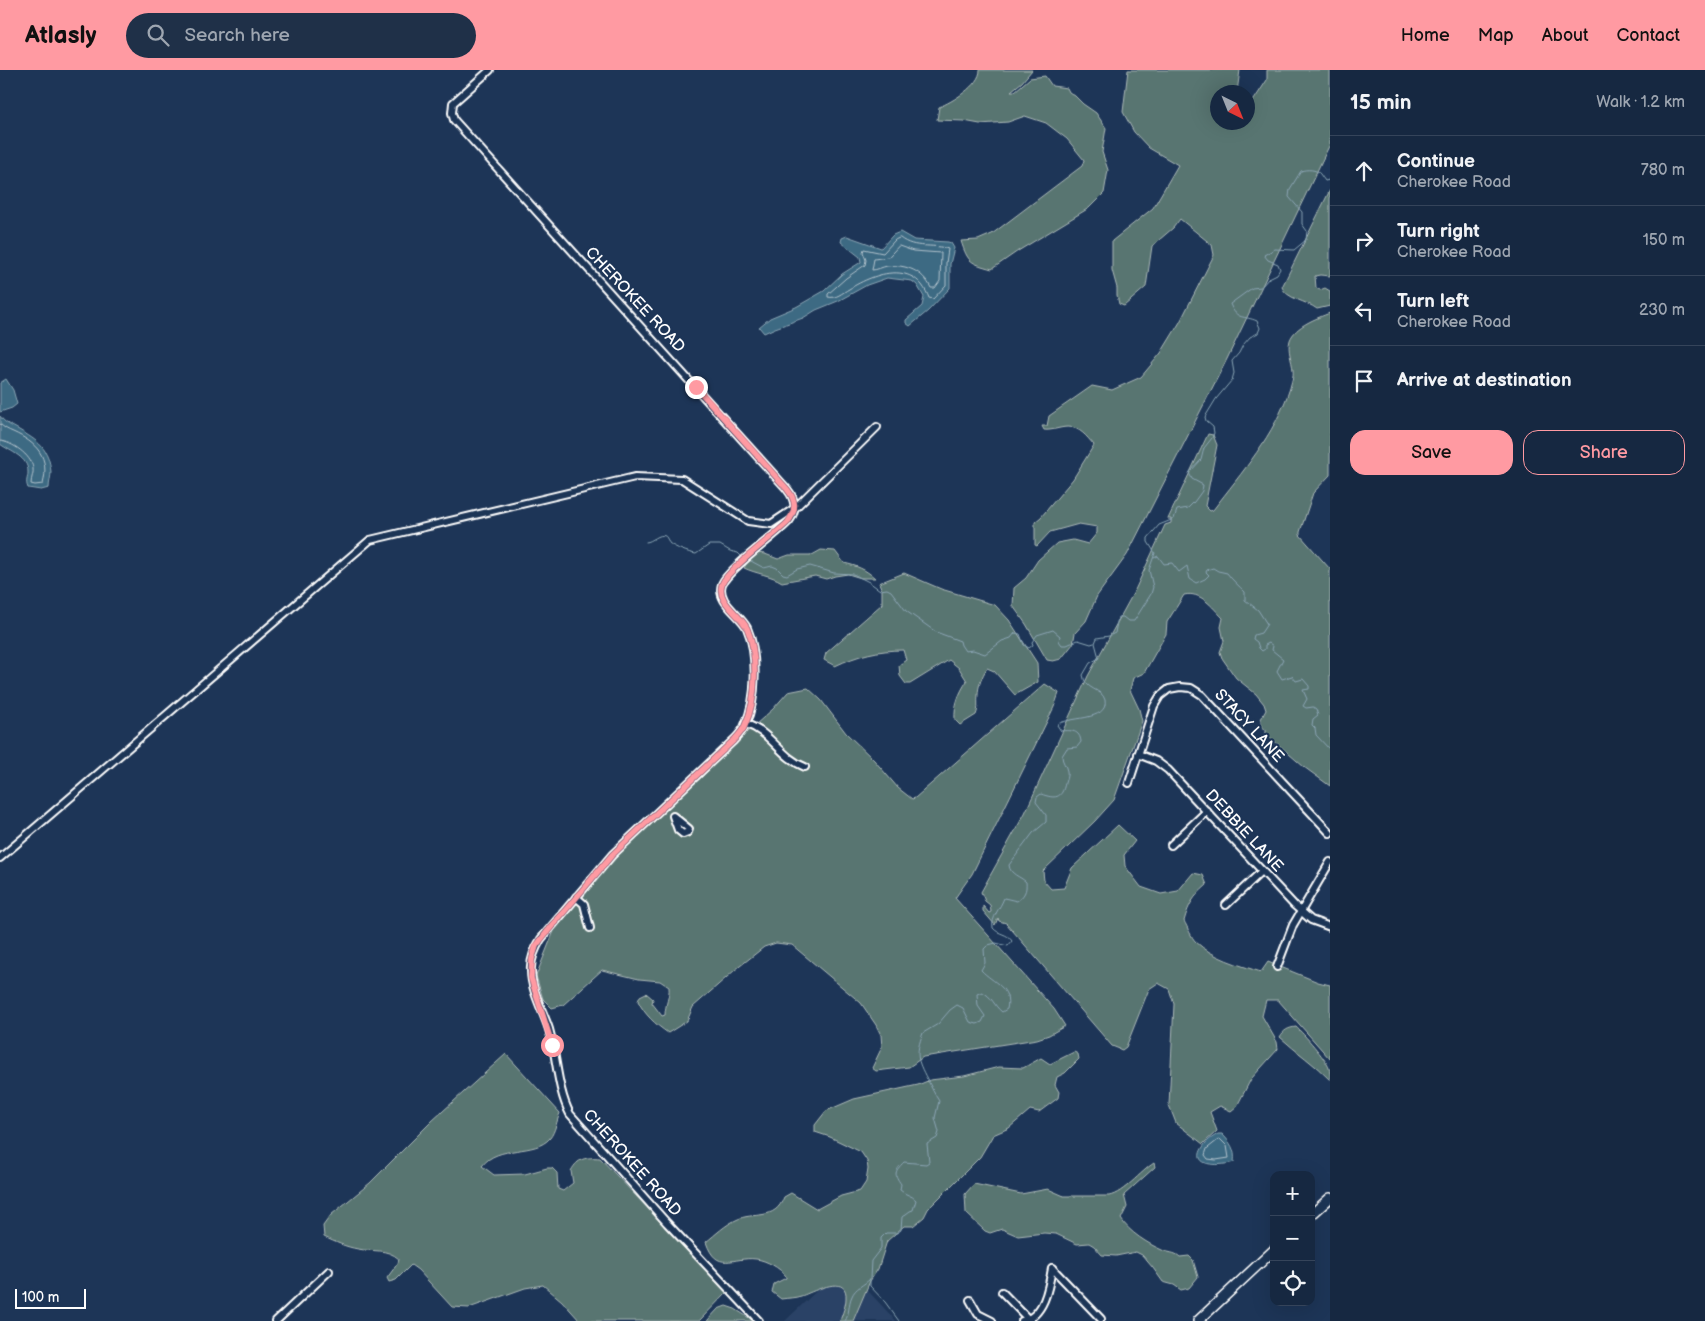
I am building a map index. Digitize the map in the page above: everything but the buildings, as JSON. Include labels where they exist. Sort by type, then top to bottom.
[{"type":"main road","points":[[1315,1211],[1330,1198]]},
{"type":"main road","points":[[1198,1321],[1270,1254]]},
{"type":"street","name":"CHEROKEE ROAD","points":[[490,70],[453,103],[452,113],[454,120],[787,489],[794,500],[795,508],[788,522],[734,569],[722,585],[721,593],[724,600],[746,626],[753,649],[753,688],[746,724],[734,740],[612,855],[541,939],[533,953],[531,966],[531,978],[548,1028],[567,1108],[574,1120],[759,1321]]},
{"type":"street","points":[[0,858],[370,540],[635,477],[682,479],[748,521],[771,524],[795,508],[877,427]]},
{"type":"street","name":"STACY LANE","points":[[1129,782],[1154,706],[1160,696],[1169,689],[1180,686],[1191,688],[1202,696],[1330,833]]},
{"type":"street","points":[[746,724],[762,731],[784,754],[805,767]]},
{"type":"street","name":"DEBBIE LANE","points":[[1138,754],[1156,761],[1168,770],[1300,912],[1311,920],[1330,927]]},
{"type":"street","points":[[662,807],[672,816]]},
{"type":"street","points":[[1170,845],[1207,811]]},
{"type":"street","points":[[1277,967],[1287,937],[1330,862]]},
{"type":"street","points":[[1226,905],[1262,871]]},
{"type":"street","points":[[576,897],[584,904],[590,928]]},
{"type":"street","points":[[1002,1292],[1027,1321],[1041,1306],[1048,1292],[1052,1268],[1101,1319]]},
{"type":"street","points":[[276,1321],[328,1271]]},
{"type":"street","points":[[970,1300],[978,1314],[992,1321]]},
{"type":"shaded area","points":[[844,1265],[896,1321],[785,1321]]},
{"type":"green space","points":[[980,70],[1032,70],[1011,91],[1015,91],[1030,78],[1045,76],[1052,86],[1067,88],[1069,92],[1096,113],[1106,128],[1102,152],[1108,170],[1104,193],[1089,208],[992,269],[971,261],[961,241],[978,240],[992,234],[1082,166],[1084,160],[1067,139],[1046,123],[1025,116],[1008,122],[980,124],[964,121],[937,120],[939,107],[958,97],[970,87],[979,76]]},
{"type":"green space","points":[[1128,70],[1240,70],[1238,85],[1210,85],[1210,130],[1255,130],[1255,98],[1267,80],[1267,70],[1330,70],[1330,144],[1227,359],[1127,555],[1097,596],[1086,621],[1075,633],[1073,644],[1061,659],[1053,661],[1047,660],[1013,606],[1014,588],[1026,578],[1038,560],[1057,543],[1073,540],[1088,544],[1097,533],[1097,527],[1079,524],[1050,532],[1037,546],[1035,545],[1035,522],[1073,479],[1094,445],[1083,433],[1072,427],[1044,430],[1042,426],[1047,426],[1049,416],[1092,386],[1112,390],[1141,377],[1161,353],[1180,322],[1214,255],[1212,245],[1180,219],[1173,228],[1152,246],[1146,287],[1124,306],[1119,304],[1112,270],[1112,241],[1153,208],[1178,165],[1149,148],[1134,132],[1123,112]]},
{"type":"green space","points":[[1330,190],[1330,276],[1315,276],[1316,288],[1320,290],[1325,288],[1330,291],[1330,306],[1317,309],[1292,297],[1282,287]]},
{"type":"green space","points":[[1330,313],[1330,475],[1313,493],[1300,535],[1330,569],[1330,786],[1304,767],[1266,734],[1266,730],[1261,726],[1261,719],[1266,710],[1264,704],[1256,694],[1236,678],[1222,658],[1220,652],[1224,641],[1221,627],[1223,618],[1196,595],[1184,595],[1167,622],[1166,634],[1144,673],[1133,678],[1130,690],[1139,709],[1142,721],[1114,800],[1043,871],[1044,881],[1051,889],[1064,888],[1072,868],[1118,825],[1135,841],[1124,855],[1125,866],[1141,887],[1161,894],[1178,891],[1193,873],[1203,875],[1207,885],[1192,901],[1184,921],[1194,940],[1203,948],[1227,960],[1261,972],[1268,962],[1330,985],[1330,1059],[1278,1000],[1266,1000],[1262,1016],[1277,1042],[1278,1049],[1251,1079],[1237,1106],[1231,1111],[1220,1106],[1210,1112],[1217,1131],[1203,1144],[1176,1123],[1169,1105],[1174,1004],[1169,989],[1158,983],[1149,989],[1126,1047],[1122,1050],[1112,1046],[1006,923],[999,921],[998,918],[995,925],[983,911],[983,906],[989,913],[991,912],[990,905],[985,901],[981,892],[1025,813],[1088,676],[1135,590],[1165,525],[1171,523],[1171,519],[1168,519],[1208,434],[1213,435],[1217,445],[1205,506],[1210,511],[1213,510],[1246,467],[1276,422],[1284,405],[1293,375],[1289,348],[1293,335],[1307,323]]},
{"type":"green space","points":[[821,550],[835,551],[844,563],[861,568],[875,578],[861,578],[848,574],[826,579],[815,576],[782,582],[744,568],[748,561],[757,553],[778,559],[789,555],[812,555]]},
{"type":"green space","points":[[904,573],[941,589],[995,605],[1009,620],[1037,663],[1038,682],[1015,695],[994,671],[987,668],[979,688],[976,715],[960,725],[955,720],[955,709],[959,695],[967,681],[959,668],[949,660],[910,684],[906,684],[900,676],[899,665],[906,660],[903,650],[868,654],[835,666],[824,660],[826,653],[882,604],[882,590],[879,583]]},
{"type":"green space","points":[[1045,684],[1059,693],[1054,707],[972,874],[955,898],[1054,1009],[1065,1026],[1037,1039],[923,1057],[909,1067],[876,1071],[872,1068],[882,1047],[881,1035],[861,1003],[792,945],[776,943],[764,947],[735,970],[693,1007],[687,1021],[668,1033],[651,1019],[638,1001],[640,996],[646,993],[653,999],[652,1003],[662,1016],[665,1015],[669,987],[660,981],[639,979],[602,970],[563,1005],[552,1008],[543,999],[536,976],[554,931],[644,825],[700,779],[737,741],[773,709],[788,692],[808,688],[821,700],[846,733],[874,760],[898,788],[912,799]]},
{"type":"green space","points":[[1296,1027],[1314,1046],[1327,1064],[1330,1080],[1280,1037],[1286,1030]]},
{"type":"green space","points":[[1074,1052],[1078,1054],[1079,1059],[1065,1073],[1057,1077],[1055,1085],[1059,1092],[1058,1098],[1039,1112],[1030,1110],[1009,1128],[993,1135],[980,1157],[928,1209],[924,1217],[913,1226],[904,1226],[887,1241],[878,1269],[870,1281],[853,1321],[840,1321],[846,1298],[845,1290],[841,1286],[828,1286],[799,1297],[781,1299],[772,1292],[774,1284],[786,1278],[777,1267],[756,1259],[721,1261],[710,1252],[706,1242],[724,1227],[743,1217],[769,1213],[775,1210],[784,1197],[791,1193],[817,1209],[841,1196],[860,1191],[866,1182],[868,1169],[867,1161],[861,1152],[815,1132],[815,1125],[826,1111],[854,1099],[918,1085],[930,1080],[964,1076],[999,1067],[1023,1068],[1041,1058],[1050,1064]]},
{"type":"green space","points":[[506,1054],[560,1113],[552,1135],[543,1143],[535,1147],[497,1155],[489,1159],[482,1166],[494,1175],[525,1174],[552,1168],[557,1173],[558,1189],[563,1191],[573,1183],[571,1171],[577,1163],[587,1158],[600,1158],[727,1292],[699,1321],[580,1321],[562,1301],[543,1285],[525,1288],[469,1308],[452,1307],[418,1270],[411,1265],[396,1280],[389,1282],[387,1278],[399,1259],[390,1253],[349,1247],[324,1237],[323,1226],[331,1215],[370,1183],[432,1121]]},
{"type":"green space","points":[[1154,1163],[1155,1167],[1124,1195],[1127,1207],[1121,1219],[1134,1233],[1151,1244],[1180,1257],[1189,1256],[1193,1260],[1198,1277],[1189,1288],[1181,1290],[1174,1285],[1163,1282],[1142,1255],[1136,1252],[1116,1256],[1102,1255],[1089,1243],[1077,1244],[1056,1234],[1044,1233],[1018,1236],[1002,1229],[990,1233],[985,1231],[966,1213],[965,1194],[974,1184],[1021,1194],[1048,1189],[1064,1196],[1109,1196],[1126,1187]]},
{"type":"green space","points":[[726,1306],[735,1309],[754,1321],[707,1321],[718,1309]]},
{"type":"water","points":[[900,232],[914,240],[948,242],[954,248],[950,264],[950,288],[928,311],[910,326],[906,323],[906,320],[922,306],[924,297],[917,285],[912,281],[887,278],[867,285],[803,318],[764,333],[759,327],[770,318],[796,307],[824,291],[842,274],[861,262],[860,257],[841,242],[842,238],[847,236],[881,248],[893,235]]},
{"type":"water","points":[[6,379],[13,390],[17,404],[0,412],[0,383]]},
{"type":"water","points":[[0,416],[6,423],[37,442],[45,451],[51,472],[49,488],[41,490],[28,488],[28,472],[25,462],[18,455],[0,444]]},
{"type":"water","points":[[1218,1134],[1222,1134],[1232,1146],[1234,1162],[1216,1165],[1209,1164],[1200,1159],[1204,1145]]},
{"type":"waterway","points":[[1330,118],[1330,124]]},
{"type":"waterway","points":[[845,1321],[853,1293],[870,1279],[871,1261],[881,1248],[881,1238],[886,1233],[897,1233],[901,1230],[902,1217],[913,1210],[916,1200],[900,1190],[901,1184],[896,1175],[898,1168],[904,1162],[926,1164],[929,1162],[927,1144],[937,1138],[939,1132],[935,1118],[939,1101],[918,1057],[923,1033],[938,1024],[957,1005],[963,1008],[970,1022],[977,1024],[982,1022],[985,1016],[978,1006],[977,994],[982,992],[1002,1012],[1007,1009],[1007,995],[1004,990],[981,970],[985,963],[984,949],[988,945],[996,943],[1008,946],[1012,941],[993,928],[995,917],[1004,898],[1017,901],[1025,891],[1026,882],[1013,873],[1009,865],[1033,833],[1046,822],[1046,815],[1036,802],[1037,797],[1041,794],[1050,797],[1060,795],[1064,788],[1067,774],[1062,756],[1067,748],[1077,747],[1081,742],[1077,733],[1061,731],[1057,725],[1069,720],[1094,715],[1104,707],[1105,700],[1103,696],[1087,684],[1083,675],[1090,663],[1099,658],[1095,643],[1097,638],[1115,633],[1118,617],[1134,621],[1151,594],[1153,587],[1149,570],[1155,553],[1148,542],[1148,538],[1159,525],[1174,519],[1177,510],[1188,508],[1202,491],[1203,485],[1192,479],[1189,473],[1201,460],[1204,448],[1214,433],[1213,427],[1206,421],[1205,417],[1216,399],[1232,380],[1234,373],[1232,361],[1243,345],[1250,337],[1258,333],[1260,328],[1257,321],[1241,317],[1235,313],[1230,304],[1252,288],[1261,287],[1269,278],[1277,274],[1280,269],[1278,264],[1268,260],[1264,255],[1275,249],[1294,250],[1306,240],[1307,231],[1302,224],[1302,212],[1289,197],[1290,189],[1301,171],[1314,170],[1319,172],[1325,181],[1329,180],[1330,176]]},
{"type":"waterway","points":[[646,542],[663,535],[669,543],[690,553],[696,554],[709,545],[720,545],[738,553],[743,558]]},
{"type":"waterway","points":[[1154,558],[1158,556],[1164,564],[1172,563],[1179,572],[1187,566],[1190,579],[1196,583],[1205,579],[1209,575],[1206,572],[1207,570],[1213,568],[1227,573],[1245,592],[1245,600],[1258,610],[1267,624],[1261,633],[1254,635],[1253,639],[1262,651],[1265,649],[1265,645],[1269,643],[1273,646],[1272,650],[1283,659],[1277,671],[1282,679],[1292,676],[1296,681],[1303,679],[1309,686],[1309,689],[1303,690],[1307,699],[1303,706],[1316,709],[1318,715],[1313,719],[1312,725],[1315,728],[1316,735],[1330,750]]},
{"type":"waterway","points":[[749,560],[764,568],[772,566],[787,575],[797,569],[810,566],[834,573],[853,574],[880,590],[887,589],[891,591],[906,611],[936,632],[960,641],[965,651],[973,650],[985,654],[1002,641],[1011,638],[1015,633],[1020,634],[1024,645],[1029,648],[1033,645],[1032,642],[1037,635],[1053,630],[1060,636],[1059,641],[1062,645],[1078,640],[1091,644],[1094,643]]},
{"type":"waterway","points":[[870,1280],[870,1286],[899,1321]]},
{"type":"route","points":[[552,1045],[530,972],[536,946],[612,855],[734,740],[744,728],[752,700],[753,649],[746,626],[722,597],[722,585],[734,569],[788,522],[795,508],[794,500],[787,489],[696,387]]}]
